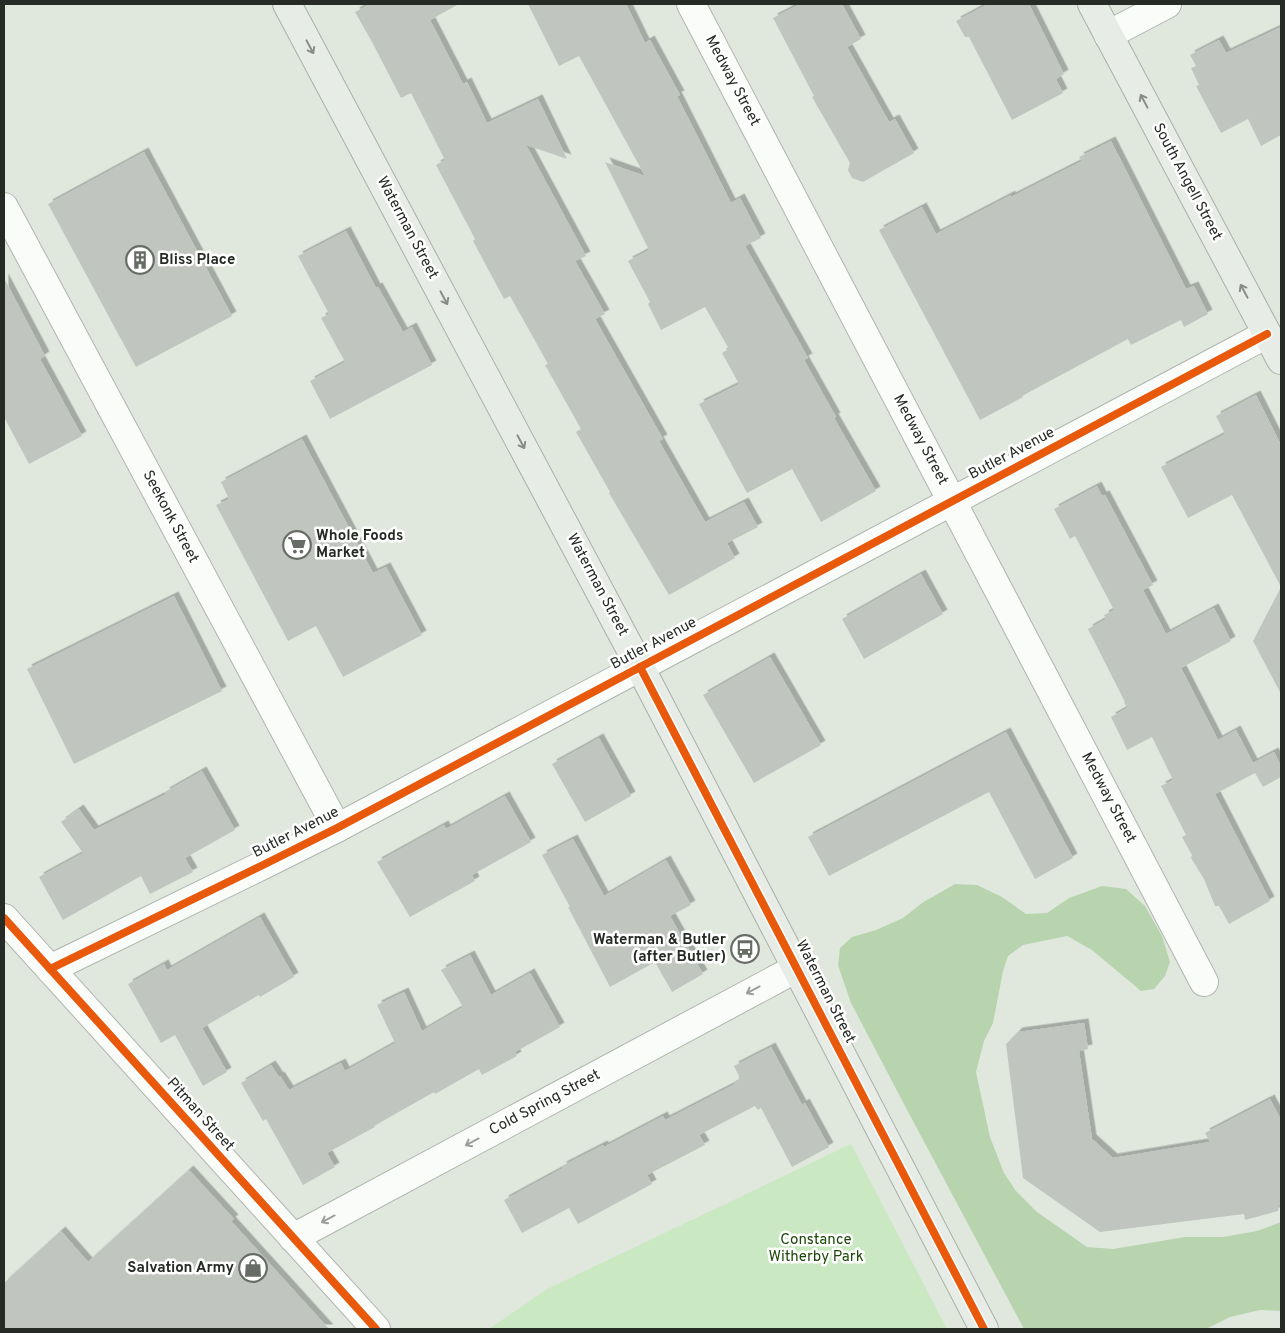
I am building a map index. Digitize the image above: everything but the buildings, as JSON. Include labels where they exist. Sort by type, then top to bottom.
[{"type":"main road","name":"Waterman Street","points":[[287,4],[640,667],[984,1329]]},
{"type":"main road","name":"South Angell Street","points":[[1092,4],[1274,330],[1281,360]]},
{"type":"street","name":"Medway Street","points":[[691,4],[1204,982]]},
{"type":"street","points":[[1108,34],[1167,4]]},
{"type":"street","name":"Seekonk Street","points":[[4,207],[336,828]]},
{"type":"street","name":"Butler Avenue","points":[[50,969],[263,866],[336,828],[1274,330]]},
{"type":"street","name":"Pitman Street","points":[[4,918],[376,1329]]},
{"type":"street","name":"Cold Spring Street","points":[[293,1238],[796,968]]},
{"type":"green space","points":[[955,884],[977,885],[1002,897],[1026,914],[1047,913],[1069,898],[1102,886],[1126,889],[1145,906],[1162,936],[1170,962],[1165,976],[1154,989],[1141,991],[1092,950],[1067,936],[1023,945],[1008,956],[1003,971],[993,1023],[984,1041],[976,1072],[990,1137],[1004,1173],[1016,1191],[1037,1212],[1087,1247],[1113,1249],[1185,1237],[1223,1237],[1257,1231],[1281,1222],[1281,1311],[1260,1310],[1230,1317],[1206,1329],[1024,1329],[851,1003],[838,965],[840,948],[852,937],[876,930],[903,918],[922,903]]},
{"type":"green space","name":"Constance Witherby Park","points":[[851,1144],[947,1329],[489,1329],[547,1289]]},
{"type":"cycle path","points":[[50,969],[337,828],[1267,334]]},
{"type":"cycle path","points":[[640,667],[984,1329]]},
{"type":"cycle path","points":[[4,918],[376,1329]]},
{"type":"place","name":"Bliss Place","points":[[140,260]]},
{"type":"place","name":"Whole Foods Market","points":[[297,545]]},
{"type":"place","name":"Waterman & Butler (after Butler)","points":[[745,949]]},
{"type":"place","name":"Salvation Army","points":[[253,1268]]}]
